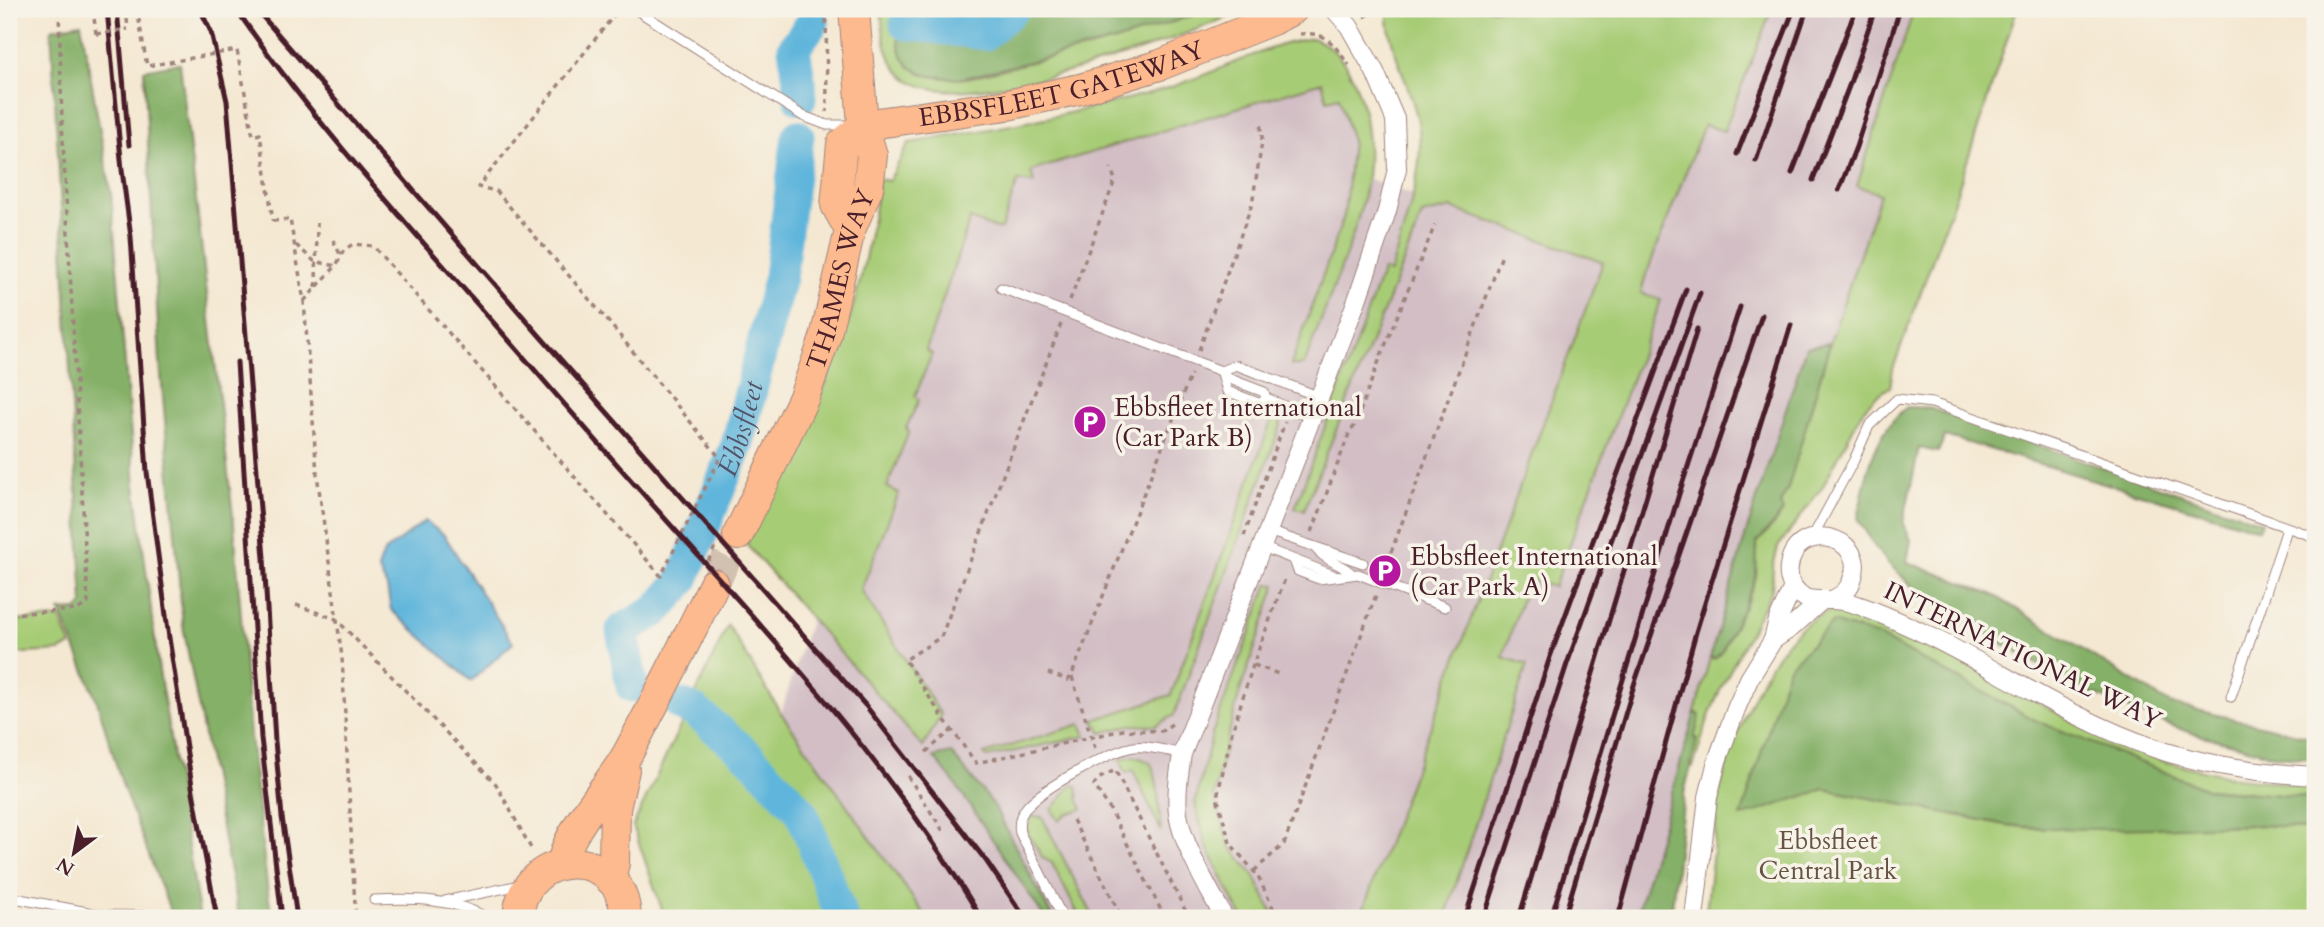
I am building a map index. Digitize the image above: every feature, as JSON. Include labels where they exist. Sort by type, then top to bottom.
[{"type":"main road","points":[[853,9],[863,125]]},
{"type":"main road","name":"EBBSFLEET GATEWAY","points":[[863,125],[1007,105],[1080,89],[1160,65],[1293,9]]},
{"type":"main road","name":"THAMES WAY","points":[[729,535],[793,423],[825,338],[850,230],[836,205],[842,144],[863,125]]},
{"type":"main road","points":[[518,918],[520,901],[542,863],[570,841],[626,756],[658,693],[708,578]]},
{"type":"main road","points":[[610,879],[614,863],[615,809],[626,756]]},
{"type":"main road","points":[[542,863],[576,863],[593,867],[610,879],[622,893],[626,918]]},
{"type":"street","points":[[1224,918],[1187,843],[1179,816],[1178,782],[1182,754],[1357,300],[1387,211],[1397,169],[1395,119],[1375,72],[1349,26],[1335,9]]},
{"type":"street","name":"INTERNATIONAL WAY","points":[[1773,640],[1826,600],[1842,595],[1851,583],[1855,569],[1854,560],[1838,541],[1826,536],[1812,538],[1799,546],[1790,559],[1788,574],[1793,587],[1805,598],[1826,600],[1859,605],[1902,623],[2073,712],[2153,748],[2240,769],[2315,776]]},
{"type":"street","name":"INTERNATIONAL WAY","points":[[1694,918],[1706,810],[1715,769],[1744,690],[1773,640],[1777,620],[1793,587]]},
{"type":"lane","points":[[635,9],[803,116],[827,125],[863,125]]},
{"type":"lane","points":[[1000,288],[1221,371],[1230,379],[1264,392],[1266,398],[1312,418]]},
{"type":"lane","points":[[1221,371],[1236,365],[1320,397]]},
{"type":"lane","points":[[1812,538],[1869,426],[1898,399],[1932,403],[2315,537]]},
{"type":"lane","points":[[2231,697],[2287,528]]},
{"type":"lane","points":[[1265,539],[1329,550],[1363,563]]},
{"type":"lane","points":[[1265,539],[1294,560],[1298,571],[1319,579],[1359,574],[1445,607]]},
{"type":"lane","points":[[1316,549],[1326,560],[1352,574]]},
{"type":"lane","points":[[1063,918],[1020,833],[1020,818],[1025,809],[1038,797],[1079,771],[1118,752],[1145,747],[1182,754]]},
{"type":"lane","points":[[443,901],[542,863]]},
{"type":"lane","points":[[9,897],[103,915],[167,916]]},
{"type":"lane","points":[[374,900],[443,901],[465,907],[488,918]]},
{"type":"path","points":[[9,614],[77,610],[88,603],[62,123],[59,9]]},
{"type":"path","points":[[93,9],[96,34],[128,29],[126,9]]},
{"type":"path","points":[[137,9],[147,66],[237,50],[253,135],[260,134],[273,221],[290,219],[304,301],[317,474],[342,657],[357,918]]},
{"type":"path","points":[[304,301],[353,244],[373,246],[661,576],[720,458],[607,320],[496,191],[478,187],[619,9]]},
{"type":"path","points":[[826,9],[827,108]]},
{"type":"path","points":[[1327,38],[1353,70]]},
{"type":"path","points":[[1095,748],[1072,677],[1196,361],[1252,204],[1262,142],[1259,121]]},
{"type":"path","points":[[1111,167],[1115,180],[940,637],[905,660],[976,763],[1124,730],[1162,731],[1177,719]]},
{"type":"path","points":[[316,288],[317,223]]},
{"type":"path","points":[[333,240],[341,255]]},
{"type":"path","points":[[294,243],[318,262],[336,266]]},
{"type":"path","points":[[1245,536],[1286,425],[1280,416]]},
{"type":"path","points":[[708,578],[729,535]]},
{"type":"path","points":[[296,605],[336,619],[496,784],[542,863]]},
{"type":"path","points":[[1254,665],[1280,675]]},
{"type":"path","points":[[1048,673],[1068,680],[1072,677]]},
{"type":"path","points":[[926,752],[952,730]]},
{"type":"path","points":[[1165,918],[1108,806],[1094,785],[1098,779],[1115,770],[1189,918]]},
{"type":"path","points":[[908,776],[943,831]]},
{"type":"path","points":[[1073,820],[1122,918]]},
{"type":"shaded area","points":[[1772,9],[1914,9],[1857,186],[1880,194],[1830,343],[1806,348],[1747,530],[1636,918],[927,918],[781,713],[946,188],[1322,82],[1338,96],[1365,149],[1363,177],[1603,262],[1704,125],[1725,131]]},
{"type":"green space","points":[[881,9],[895,9],[900,45],[910,66],[931,76],[968,78],[1115,41],[1212,9],[1245,9],[1175,38],[1076,70],[977,89],[937,89],[909,80],[894,66],[886,48]]},
{"type":"green space","points":[[895,9],[1212,9],[1115,41],[959,79],[925,75],[910,67],[903,58],[899,45]]},
{"type":"green space","points":[[1388,9],[1772,9],[1724,131],[1704,125],[1645,278],[1641,293],[1661,300],[1554,587],[1528,579],[1503,657],[1527,665],[1445,918],[1360,918],[1603,262],[1451,208],[1422,215],[1304,510],[1295,508],[1383,270],[1390,273],[1417,179],[1420,140],[1418,122],[1391,36]]},
{"type":"green space","points":[[1914,9],[2017,9],[1955,198],[1893,369],[1890,387],[1876,396],[1863,410],[1823,486],[1778,547],[1773,567],[1772,590],[1721,688],[1693,767],[1689,766],[1699,714],[1695,712],[1710,658],[1714,659],[1722,651],[1748,599],[1756,577],[1757,543],[1778,520],[1780,504],[1788,488],[1830,343],[1880,194],[1857,186]]},
{"type":"green space","points":[[81,23],[111,193],[135,485],[159,671],[200,918],[173,918],[124,790],[96,698],[60,611],[77,610],[83,604],[51,29]]},
{"type":"green space","points":[[1312,38],[1331,48],[1354,80],[1365,120],[1368,161],[1363,200],[1351,241],[1305,363],[1300,366],[1291,365],[1344,216],[1352,141],[1339,97],[1327,100],[1322,82],[1031,171],[1034,183],[1018,181],[1001,229],[970,219],[926,350],[932,354],[915,396],[919,400],[906,428],[909,431],[887,487],[899,493],[861,590],[941,715],[923,747],[746,544],[801,437],[837,354],[862,272],[879,179],[889,181],[909,143],[1041,119],[1139,96],[1189,81],[1258,53]]},
{"type":"green space","points":[[180,63],[234,524],[250,736],[273,918],[239,918],[183,626],[160,363],[144,70]]},
{"type":"green space","points":[[1830,343],[1788,488],[1780,504],[1783,512],[1757,543],[1756,577],[1722,651],[1716,658],[1710,658],[1747,530],[1806,347]]},
{"type":"green space","points":[[1907,407],[1929,408],[2262,522],[2259,529],[1945,436],[1938,452],[1919,448],[1903,524],[1911,540],[1907,562],[1992,594],[2171,704],[2315,738],[2315,759],[2277,756],[2188,732],[2076,687],[1923,597],[1889,564],[1858,519],[1872,457],[1886,429]]},
{"type":"green space","points":[[1273,416],[1279,419],[1281,425],[1174,715],[1155,726],[1131,725],[1102,733],[1093,720],[1171,695]]},
{"type":"green space","points":[[1268,584],[1276,585],[1240,691],[1214,797],[1230,846],[1254,875],[1275,918],[1242,918],[1205,843],[1195,803],[1213,731]]},
{"type":"green space","name":"Ebbsfleet Central Park","points":[[1838,609],[1882,619],[2095,733],[2146,754],[2167,762],[2237,778],[2315,786],[2315,798],[2207,789],[2037,721],[1878,636],[1741,816],[1824,789],[2033,828],[2272,825],[2311,830],[2315,831],[2315,918],[1705,918],[1720,790],[1735,740],[1747,712],[1776,657],[1795,634],[1815,618]]},
{"type":"green space","points":[[60,618],[71,645],[60,651],[9,654],[9,621]]},
{"type":"green space","points":[[1833,622],[1878,636],[2037,721],[2207,789],[2315,798],[2315,831],[2248,825],[2115,829],[2028,827],[1824,789],[1741,817],[1788,668]]},
{"type":"green space","points":[[728,625],[781,713],[927,918],[665,918],[633,826]]},
{"type":"green space","points":[[1695,712],[1700,716],[1684,794],[1671,918],[1636,918]]},
{"type":"green space","points":[[1081,724],[1086,736],[987,757],[984,754]]},
{"type":"green space","points":[[951,753],[993,804],[1053,918],[1045,918],[956,785],[934,757]]},
{"type":"green space","points":[[1134,756],[1149,762],[1153,768],[1161,831],[1133,770],[1126,773],[1120,759]]},
{"type":"green space","points":[[1072,785],[1077,786],[1083,809],[1067,814],[1059,821],[1052,810]]},
{"type":"green space","points":[[1033,816],[1042,817],[1094,918],[1080,918],[1052,863],[1043,858],[1028,834],[1027,824]]},
{"type":"water","points":[[425,521],[444,535],[513,643],[471,681],[391,610],[387,587],[378,569],[384,552]]},
{"type":"waterway","name":"Ebbsfleet","points":[[906,24],[985,34],[1013,9]]},
{"type":"waterway","name":"Ebbsfleet","points":[[800,98],[794,48],[813,22]]},
{"type":"waterway","name":"Ebbsfleet","points":[[632,686],[622,630],[656,611],[682,581],[737,445],[780,277],[798,136]]},
{"type":"waterway","name":"Ebbsfleet","points":[[681,705],[695,711],[749,756],[801,811],[842,918]]},
{"type":"tunnel","points":[[714,584],[738,535]]},
{"type":"railway","points":[[107,9],[131,237],[147,472],[193,792],[217,918]]},
{"type":"railway","points":[[117,9],[129,145]]},
{"type":"railway","points":[[200,9],[211,32],[227,101],[264,558],[275,741],[282,817],[297,918]]},
{"type":"railway","points":[[236,9],[319,120],[379,192],[843,722],[916,818],[981,918]]},
{"type":"railway","points":[[256,9],[866,706],[987,862],[1025,918]]},
{"type":"railway","points":[[1737,154],[1794,9]]},
{"type":"railway","points":[[1756,161],[1807,9]]},
{"type":"railway","points":[[1792,173],[1856,9]]},
{"type":"railway","points":[[1813,180],[1875,9]]},
{"type":"railway","points":[[1839,190],[1856,147],[1900,9]]},
{"type":"railway","points":[[1465,918],[1550,657],[1686,289]]},
{"type":"railway","points":[[1484,918],[1567,664],[1700,293]]},
{"type":"railway","points":[[1551,918],[1679,494],[1740,307]]},
{"type":"railway","points":[[1564,918],[1634,685],[1762,315]]},
{"type":"railway","points":[[1618,918],[1696,632],[1791,325]]},
{"type":"railway","points":[[1519,918],[1697,329]]},
{"type":"railway","points":[[237,362],[261,738],[282,918]]},
{"type":"place","name":"Ebbsfleet International (Car Park B)","points":[[1090,422]]},
{"type":"place","name":"Ebbsfleet International (Car Park A)","points":[[1385,571]]}]
